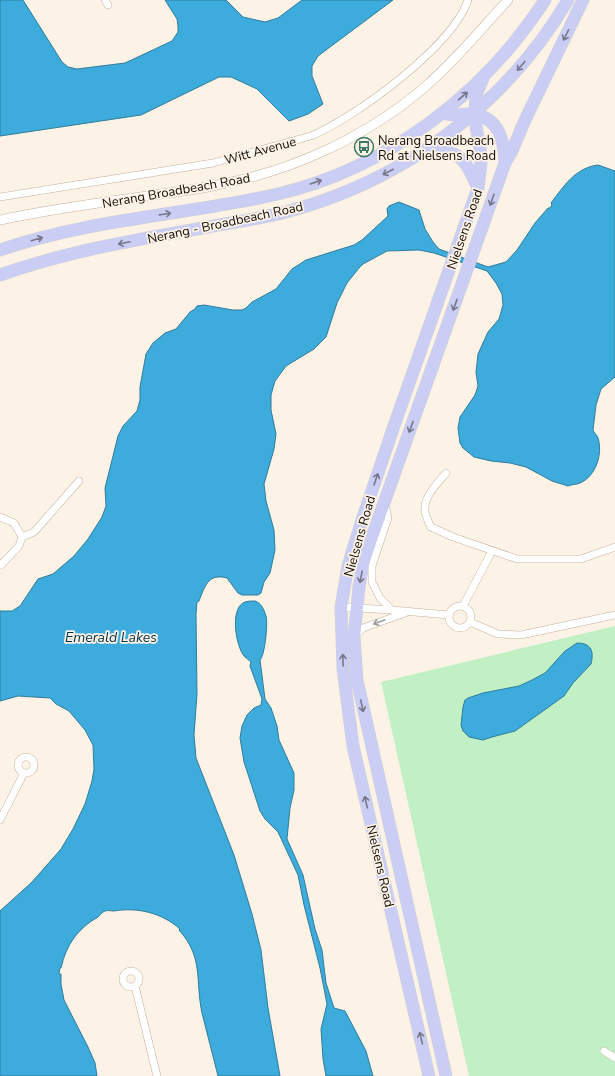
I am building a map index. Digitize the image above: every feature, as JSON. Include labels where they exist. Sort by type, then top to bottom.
[{"type":"main road","name":"Nerang - Broadbeach Road","points":[[0,250],[75,229],[240,201],[295,189],[334,176],[373,158],[406,139],[442,113],[483,78],[518,38],[545,0]]},
{"type":"main road","name":"Nerang - Broadbeach Road","points":[[0,275],[89,250],[286,212],[310,205],[364,184],[389,172],[422,153],[474,114],[499,90],[526,60],[552,27],[568,0]]},
{"type":"main road","name":"Nielsens Road","points":[[446,1076],[357,680],[354,637],[356,607],[364,559],[505,163],[583,0]]},
{"type":"main road","name":"Nielsens Road","points":[[429,1076],[353,746],[343,669],[342,607],[348,566],[361,524],[478,188],[481,164],[474,114],[478,93],[483,78]]},
{"type":"main road","points":[[442,113],[456,115],[474,114],[488,120],[497,129],[503,142],[505,163]]},
{"type":"main road","points":[[422,153],[432,154],[444,152],[457,156],[468,167],[478,188]]},
{"type":"street","name":"Witt Avenue","points":[[0,197],[213,163],[311,136],[340,122],[386,90],[425,57],[453,26],[464,11],[468,0]]},
{"type":"street","name":"Nerang Broadbeach Road","points":[[0,220],[129,198],[212,186],[262,174],[308,158],[366,129],[415,95],[460,53],[508,0]]},
{"type":"street","points":[[446,473],[427,498],[425,511],[431,527],[453,537],[516,559],[582,559],[615,547]]},
{"type":"street","points":[[22,537],[34,532],[79,481]]},
{"type":"street","points":[[384,503],[388,518],[372,566],[372,582],[380,598],[392,610]]},
{"type":"street","points":[[0,517],[14,523],[22,537],[19,546],[2,565],[0,564]]},
{"type":"street","points":[[463,606],[492,551]]},
{"type":"street","points":[[463,606],[469,610],[471,614],[470,622],[464,627],[458,628],[452,624],[449,615],[454,608],[463,606]]},
{"type":"street","points":[[342,607],[449,615]]},
{"type":"street","points":[[354,637],[363,628],[407,612]]},
{"type":"street","points":[[470,622],[498,634],[521,635],[615,615]]},
{"type":"street","points":[[0,820],[24,773]]},
{"type":"street","points":[[134,986],[157,1076]]},
{"type":"street","points":[[604,1052],[615,1058]]},
{"type":"green space","points":[[615,626],[615,1076],[469,1076],[381,682]]},
{"type":"water","points":[[0,0],[23,0],[62,62],[68,67],[77,69],[125,63],[172,41],[178,32],[177,19],[165,0],[226,0],[243,17],[265,22],[278,18],[302,0],[393,0],[318,56],[312,66],[312,76],[323,104],[308,114],[289,121],[257,89],[231,77],[219,77],[141,115],[0,136]]},
{"type":"water","name":"Emerald Lakes","points":[[598,165],[615,171],[615,377],[601,389],[596,405],[593,430],[598,438],[600,451],[597,464],[586,480],[568,486],[552,481],[526,467],[474,457],[463,448],[460,443],[458,428],[460,417],[475,395],[478,386],[476,372],[478,354],[488,332],[499,319],[503,305],[502,294],[487,271],[434,253],[419,250],[387,251],[363,264],[359,268],[347,283],[337,303],[326,337],[314,349],[286,366],[275,381],[271,395],[271,410],[276,434],[274,449],[264,484],[266,501],[274,530],[275,550],[270,573],[264,582],[261,593],[258,595],[242,595],[238,593],[227,578],[215,577],[205,586],[199,601],[197,602],[197,694],[194,735],[196,758],[234,855],[252,914],[261,950],[268,1008],[280,1076],[218,1076],[202,1013],[195,960],[187,940],[179,930],[180,929],[173,923],[158,915],[149,912],[123,910],[105,911],[84,926],[74,938],[66,952],[59,974],[61,974],[64,1000],[95,1063],[97,1076],[0,1076],[0,911],[32,882],[61,849],[85,804],[94,769],[93,745],[85,730],[69,711],[56,704],[50,698],[18,696],[0,701],[0,611],[12,611],[20,606],[38,579],[53,574],[74,556],[88,539],[102,517],[106,506],[105,488],[118,436],[123,426],[137,411],[140,400],[140,387],[146,354],[153,343],[165,333],[176,329],[197,306],[204,305],[233,310],[242,310],[246,308],[252,302],[276,289],[292,269],[306,260],[354,245],[362,240],[388,216],[387,209],[389,206],[399,202],[419,210],[425,229],[439,249],[488,267],[506,262],[517,250],[535,223],[548,208],[550,208],[552,205],[551,203],[571,179],[583,170]]},
{"type":"water","points":[[247,601],[255,601],[262,607],[267,620],[265,646],[260,660],[265,699],[271,708],[277,726],[279,740],[294,773],[294,790],[290,808],[287,839],[303,875],[315,929],[322,950],[326,983],[334,1008],[345,1011],[366,1051],[373,1076],[326,1076],[321,1029],[327,1004],[298,875],[278,832],[265,819],[260,811],[244,762],[240,738],[242,726],[247,715],[254,708],[261,705],[262,699],[250,666],[251,662],[241,651],[235,621],[239,607],[243,603]]},
{"type":"water","points":[[577,643],[582,643],[589,646],[591,649],[591,664],[573,683],[564,696],[515,731],[483,740],[469,737],[463,731],[461,725],[465,700],[483,693],[519,686],[530,681],[545,673],[565,651]]},
{"type":"place","name":"Nerang Broadbeach Rd at Nielsens Road","points":[[364,147]]}]
